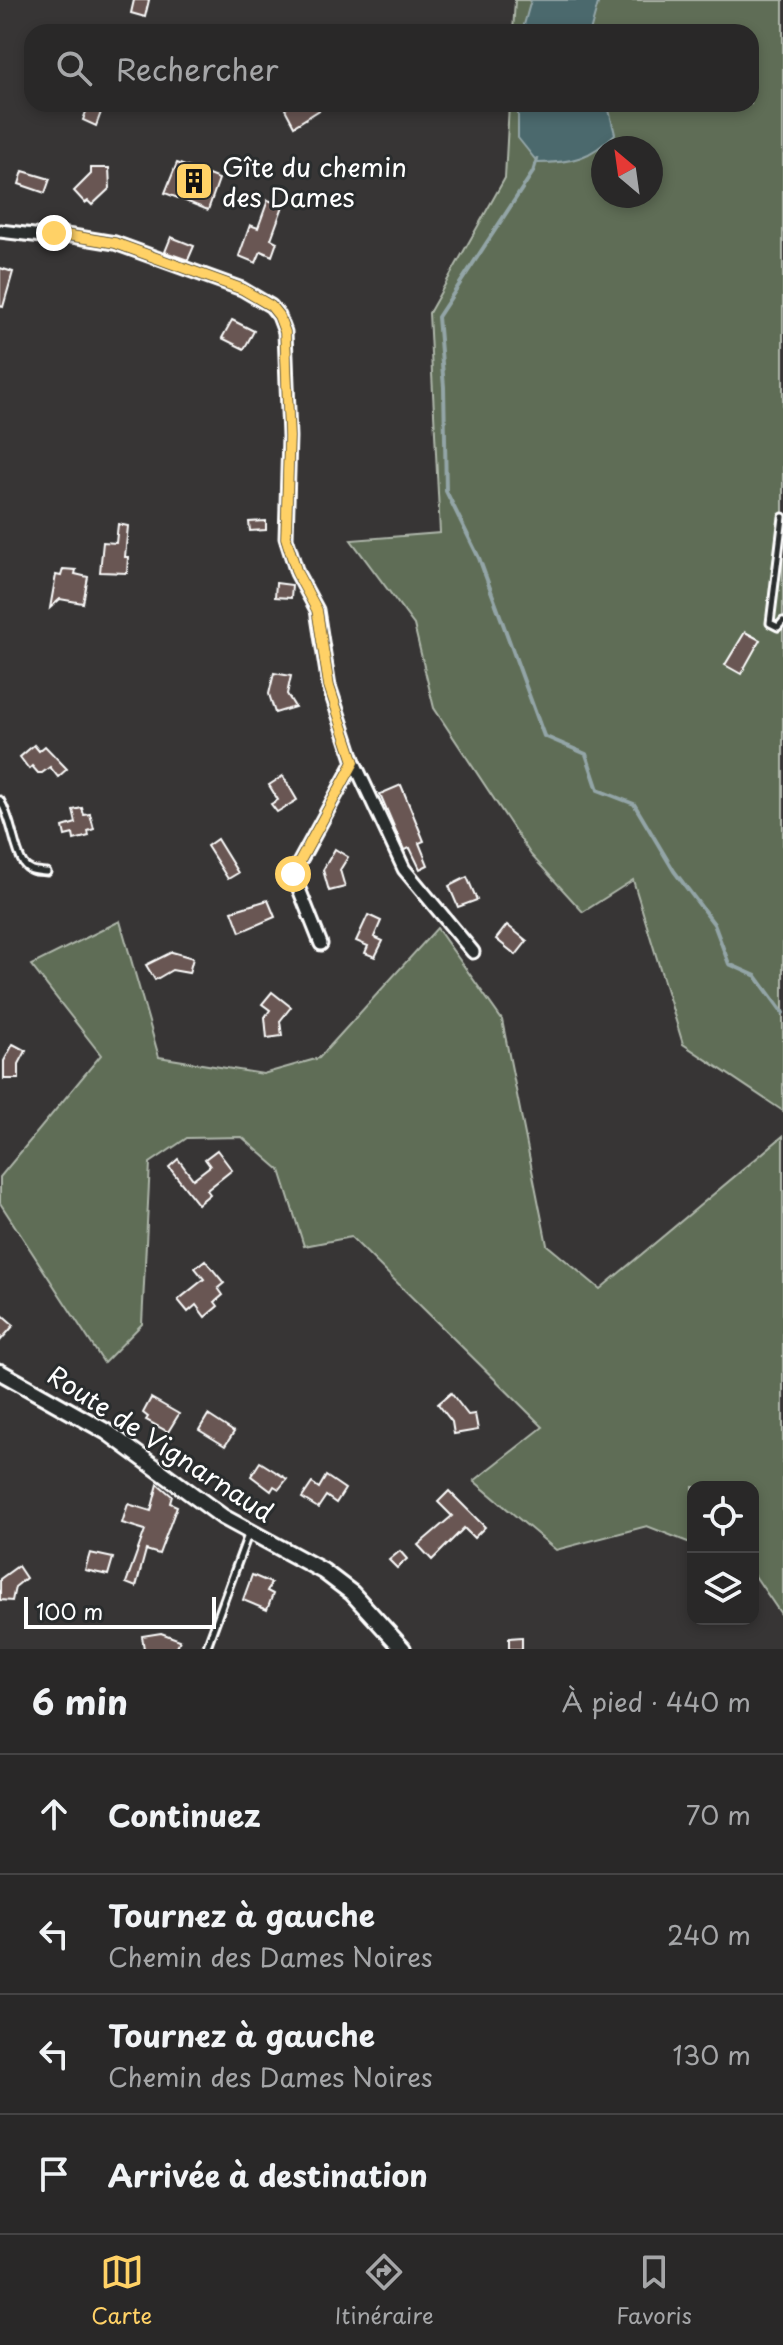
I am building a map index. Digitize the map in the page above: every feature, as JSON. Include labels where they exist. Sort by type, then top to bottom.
[{"type":"street","points":[[0,231],[42,236],[54,233],[115,243],[242,289],[271,306],[279,316],[285,332],[289,437],[286,538],[297,573],[317,610],[329,686],[354,762],[404,869],[473,952]]},
{"type":"street","points":[[321,944],[293,874],[354,762]]},
{"type":"street","name":"Route de Vignarnaud","points":[[0,1373],[107,1432],[202,1503],[339,1581],[403,1649]]},
{"type":"lane","points":[[783,517],[770,623],[778,627],[783,621]]},
{"type":"lane","points":[[0,800],[10,816],[23,863],[31,871],[47,872]]},
{"type":"lane","points":[[206,1649],[249,1531]]},
{"type":"green space","points":[[515,0],[783,0],[783,1111],[683,1044],[633,880],[583,912],[531,855],[434,708],[414,625],[351,540],[440,533],[429,313],[505,178],[509,112],[759,112],[759,24],[514,24]]},
{"type":"green space","points":[[120,921],[159,1057],[263,1074],[319,1058],[437,928],[502,1020],[547,1245],[600,1289],[783,1136],[783,1617],[759,1582],[759,1481],[687,1481],[687,1542],[647,1526],[556,1550],[474,1481],[543,1427],[351,1237],[304,1246],[280,1170],[242,1137],[187,1138],[150,1163],[142,1324],[104,1363],[0,1203],[0,1177],[101,1055],[31,965]]},
{"type":"water","points":[[531,0],[599,0],[592,24],[524,24]]},
{"type":"water","points":[[518,112],[610,112],[615,134],[591,136],[591,153],[561,162],[538,163],[518,138]]},
{"type":"building","points":[[134,0],[149,0],[145,17],[131,13]]},
{"type":"building","points":[[86,112],[101,112],[96,126],[83,120]]},
{"type":"building","points":[[287,112],[316,112],[294,126]]},
{"type":"building","name":"Gîte du chemin des Dames","points":[[177,163],[219,179],[208,210],[165,193]]},
{"type":"building","points":[[91,168],[109,168],[110,188],[92,205],[88,201],[85,203],[74,191],[91,174]]},
{"type":"building","points":[[23,171],[50,179],[45,193],[19,184]]},
{"type":"building","points":[[268,200],[283,206],[271,239],[277,242],[272,256],[261,251],[256,263],[239,256],[250,225],[258,228]]},
{"type":"building","points":[[171,237],[194,246],[188,260],[165,252]]},
{"type":"building","points":[[0,268],[13,272],[3,307],[0,306]]},
{"type":"building","points":[[232,320],[254,331],[244,349],[222,338]]},
{"type":"building","points":[[266,521],[266,530],[250,531],[249,522]]},
{"type":"building","points":[[118,524],[128,526],[127,573],[100,572],[103,542],[116,543]]},
{"type":"building","points":[[63,569],[76,570],[75,574],[88,577],[83,603],[60,599],[50,608],[56,575],[61,576]]},
{"type":"building","points":[[276,583],[292,585],[291,598],[275,597]]},
{"type":"building","points":[[745,632],[760,640],[741,674],[725,665]]},
{"type":"building","points":[[274,673],[291,676],[287,694],[295,707],[275,713],[269,694]]},
{"type":"building","points":[[34,745],[39,751],[45,746],[67,769],[58,777],[50,767],[42,773],[32,766],[29,769],[20,757]]},
{"type":"building","points":[[283,776],[297,800],[277,812],[271,804],[278,800],[269,785]]},
{"type":"building","points":[[401,785],[424,841],[419,843],[428,865],[420,869],[410,848],[404,850],[380,794]]},
{"type":"building","points":[[82,808],[84,815],[90,814],[94,829],[88,831],[89,836],[74,840],[73,834],[65,836],[63,827],[76,823],[73,810]]},
{"type":"building","points":[[217,839],[238,873],[228,879],[207,846]]},
{"type":"building","points":[[335,849],[348,857],[340,870],[345,887],[329,891],[323,870]]},
{"type":"building","points":[[467,877],[477,900],[458,907],[449,886]]},
{"type":"building","points":[[268,900],[275,917],[240,932],[232,911]]},
{"type":"building","points":[[368,915],[381,921],[374,937],[383,941],[375,957],[365,953],[368,946],[356,941]]},
{"type":"building","points":[[507,925],[527,941],[516,955],[496,939]]},
{"type":"building","points":[[172,952],[193,958],[189,973],[172,970],[155,980],[146,965]]},
{"type":"building","points":[[272,992],[291,1007],[280,1021],[282,1036],[267,1038],[265,1017],[270,1010],[262,1004]]},
{"type":"building","points":[[13,1044],[26,1051],[19,1064],[19,1079],[4,1079],[4,1061]]},
{"type":"building","points":[[217,1150],[232,1170],[207,1190],[210,1194],[198,1204],[169,1167],[178,1159],[193,1179],[210,1166],[205,1159]]},
{"type":"building","points":[[205,1260],[224,1283],[218,1288],[223,1295],[215,1302],[218,1306],[205,1317],[196,1305],[188,1312],[178,1300],[204,1279],[195,1268]]},
{"type":"building","points":[[0,1313],[14,1325],[0,1341]]},
{"type":"building","points":[[451,1393],[468,1415],[475,1414],[478,1430],[454,1434],[452,1422],[438,1404]]},
{"type":"building","points":[[151,1398],[179,1414],[168,1432],[146,1420],[148,1417],[143,1413]]},
{"type":"building","points":[[208,1415],[234,1432],[225,1446],[199,1430]]},
{"type":"building","points":[[260,1462],[287,1479],[279,1489],[274,1486],[271,1491],[251,1476]]},
{"type":"building","points":[[326,1476],[345,1489],[336,1503],[326,1496],[318,1508],[302,1498],[312,1483],[319,1488]]},
{"type":"building","points":[[158,1484],[172,1496],[170,1503],[177,1506],[159,1554],[146,1550],[136,1587],[126,1583],[145,1530],[122,1523],[128,1504],[151,1511]]},
{"type":"building","points":[[449,1491],[485,1527],[474,1538],[464,1528],[432,1560],[418,1545],[452,1516],[438,1502]]},
{"type":"building","points":[[400,1551],[407,1559],[397,1568],[389,1560]]},
{"type":"building","points":[[90,1553],[113,1558],[108,1575],[85,1570]]},
{"type":"building","points":[[18,1566],[26,1578],[15,1587],[12,1601],[0,1600],[0,1579]]},
{"type":"building","points":[[252,1575],[271,1583],[267,1591],[273,1594],[267,1610],[243,1600]]},
{"type":"building","points":[[161,1633],[180,1640],[176,1649],[144,1649],[142,1636]]},
{"type":"building","points":[[522,1637],[522,1649],[509,1649],[509,1638]]},
{"type":"waterway","points":[[537,159],[533,172],[438,317],[444,387],[446,491],[479,558],[544,736],[586,754],[598,790],[634,804],[674,871],[714,924],[729,964],[756,976],[783,1013]]},
{"type":"place","name":"Gîte du chemin des Dames","points":[[194,181]]},
{"type":"route","points":[[54,233],[115,243],[242,289],[271,306],[285,332],[289,437],[286,538],[297,573],[317,610],[329,686],[354,762],[293,874]]}]
